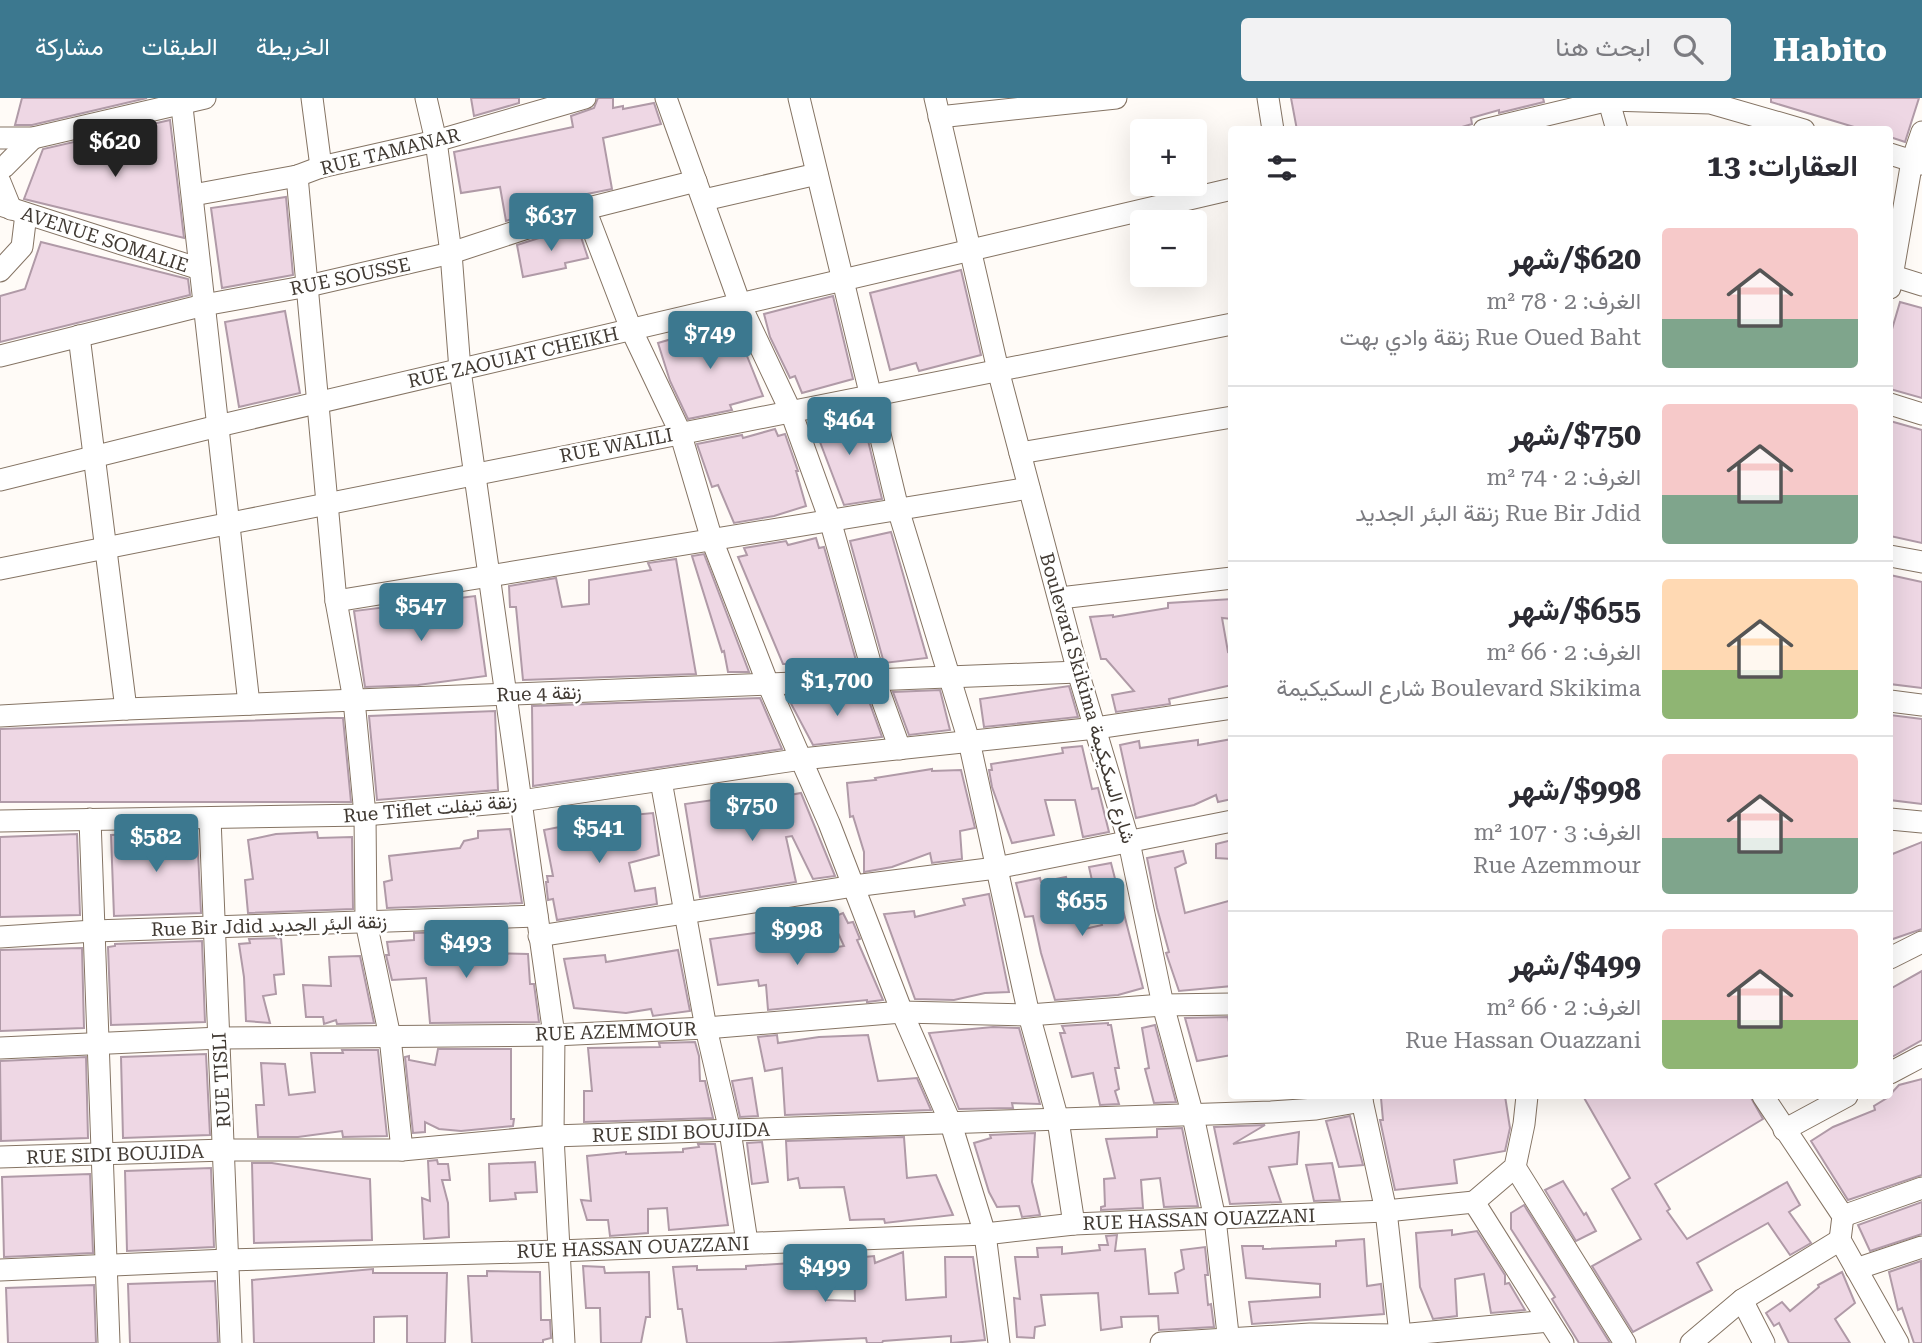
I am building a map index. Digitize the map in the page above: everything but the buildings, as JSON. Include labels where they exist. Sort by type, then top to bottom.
[{"type":"street","points":[[0,138],[33,138],[182,101],[205,98]]},
{"type":"street","points":[[312,98],[321,167]]},
{"type":"street","points":[[426,98],[436,141],[451,253],[460,370],[554,1035],[553,1136],[564,1343]]},
{"type":"street","name":"RUE TAMANAR","points":[[193,195],[297,176],[321,167],[436,141],[585,98]]},
{"type":"street","points":[[666,98],[740,304],[791,412],[830,520],[875,680],[900,749]]},
{"type":"street","points":[[799,98],[898,509],[969,741],[1029,1015],[1058,1120],[1074,1224]]},
{"type":"street","points":[[937,107],[1116,98]]},
{"type":"street","points":[[1268,98],[1272,126]]},
{"type":"street","points":[[1609,99],[1616,126]]},
{"type":"street","points":[[1500,126],[1609,99],[1710,100],[1791,126]]},
{"type":"street","points":[[182,101],[249,704]]},
{"type":"street","name":"Boulevard Skikima شارع السكيكيمة","points":[[937,107],[998,370],[1078,672],[1129,842],[1163,1004],[1193,1116],[1215,1219],[1228,1341]]},
{"type":"street","points":[[1893,270],[1922,132]]},
{"type":"street","points":[[1,169],[33,138]]},
{"type":"street","points":[[1893,155],[1917,162]]},
{"type":"street","name":"AVENUE SOMALIE","points":[[1,169],[12,209],[200,269]]},
{"type":"street","name":"RUE SOUSSE","points":[[0,356],[204,305],[308,286],[451,253],[585,209],[817,174]]},
{"type":"street","points":[[297,176],[336,601],[354,700],[365,815],[366,922],[390,1037],[402,1150]]},
{"type":"street","name":"RUE ZAOUIAT CHEIKH","points":[[0,480],[218,426],[1228,190]]},
{"type":"street","points":[[0,271],[22,247],[12,209]]},
{"type":"street","points":[[585,209],[631,329],[680,432],[712,540],[768,684],[802,759],[902,1012],[951,1124],[985,1234],[999,1343]]},
{"type":"street","points":[[1893,279],[1922,285]]},
{"type":"street","name":"RUE WALILI","points":[[0,569],[1228,325]]},
{"type":"street","points":[[79,336],[126,709]]},
{"type":"street","points":[[1893,405],[1922,414]]},
{"type":"street","points":[[1020,453],[1228,418]]},
{"type":"street","points":[[336,601],[1029,488]]},
{"type":"street","points":[[1893,557],[1922,562]]},
{"type":"street","points":[[1060,598],[1228,578]]},
{"type":"street","name":"Rue 4 زنقة","points":[[0,716],[1078,672]]},
{"type":"street","points":[[1893,701],[1922,705]]},
{"type":"street","name":"Rue Tiflet زنقة تيفلت","points":[[0,821],[365,815],[522,801],[802,759],[1096,728],[1228,709]]},
{"type":"street","points":[[662,781],[706,1028],[730,1131],[747,1242]]},
{"type":"street","name":"RUE TISLI","points":[[210,818],[232,1343]]},
{"type":"street","points":[[90,819],[109,1343]]},
{"type":"street","points":[[1893,819],[1922,822]]},
{"type":"street","name":"Rue Bir Jdid زنقة البئر الجديد","points":[[0,937],[94,931],[366,922],[538,926],[685,912],[996,867],[1228,822]]},
{"type":"street","points":[[1893,956],[1922,942]]},
{"type":"street","name":"RUE AZEMMOUR","points":[[0,1048],[219,1038],[554,1035],[706,1028],[902,1012],[1029,1015],[1163,1004],[1228,1004]]},
{"type":"street","points":[[1893,1071],[1922,1056]]},
{"type":"street","name":"RUE SIDI BOUJIDA","points":[[0,1157],[225,1150],[402,1150],[553,1136],[1193,1116],[1316,1109],[1358,1099]]},
{"type":"street","points":[[1362,1099],[1385,1212],[1400,1339]]},
{"type":"street","points":[[1527,1099],[1515,1167],[1474,1202],[1563,1343]]},
{"type":"street","points":[[1765,1099],[1843,1216],[1840,1240],[1898,1343]]},
{"type":"street","points":[[1784,1130],[1841,1099]]},
{"type":"street","points":[[1515,1167],[1625,1343]]},
{"type":"street","points":[[1843,1216],[1922,1188]]},
{"type":"street","name":"RUE HASSAN OUAZZANI","points":[[0,1270],[985,1234],[1074,1224],[1385,1212],[1474,1202]]},
{"type":"street","points":[[1691,1343],[1742,1300],[1840,1240]]},
{"type":"street","points":[[1856,1269],[1922,1247]]},
{"type":"street","points":[[1742,1300],[1764,1343]]},
{"type":"street","points":[[1161,1343],[1310,1334],[1400,1339],[1549,1321]]}]
